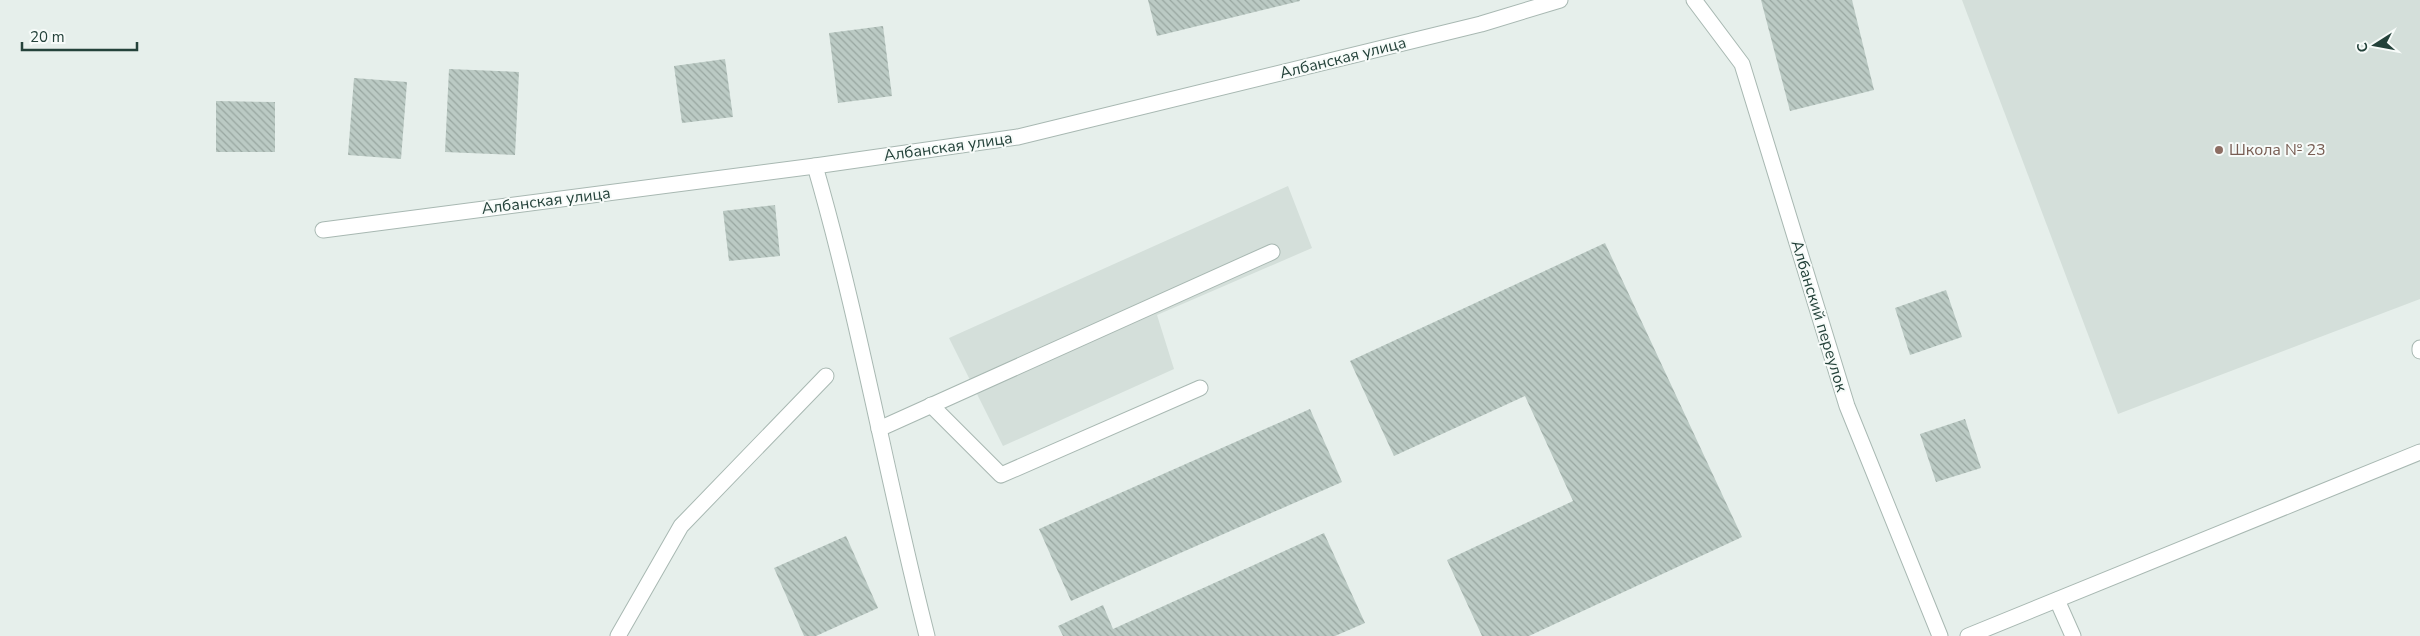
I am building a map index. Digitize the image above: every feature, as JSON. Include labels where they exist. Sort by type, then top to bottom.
[{"type":"street","name":"Албанская улица","points":[[323,230],[815,166],[1018,137],[1481,24],[1560,0]]},
{"type":"street","name":"Албанский переулок","points":[[1694,0],[1742,64],[1846,406],[1940,636]]},
{"type":"street","points":[[815,166],[837,242],[927,636]]},
{"type":"street","points":[[879,429],[1272,252]]},
{"type":"street","points":[[618,636],[681,526],[826,376]]},
{"type":"street","points":[[931,405],[1001,475],[1200,388]]},
{"type":"street","points":[[1968,636],[2420,452]]},
{"type":"street","points":[[2057,600],[2073,636]]},
{"type":"shaded area","name":"Школа № 23","points":[[1962,0],[2420,0],[2420,299],[2118,414]]},
{"type":"shaded area","points":[[1288,186],[1312,248],[1157,315],[1174,369],[1003,446],[949,338]]},
{"type":"building","points":[[1148,0],[1300,0],[1300,1],[1157,36]]},
{"type":"building","points":[[1761,0],[1852,0],[1874,90],[1790,111]]},
{"type":"building","points":[[883,26],[892,96],[838,103],[829,33]]},
{"type":"building","points":[[725,59],[733,117],[682,123],[674,66]]},
{"type":"building","points":[[449,69],[519,72],[515,155],[445,152]]},
{"type":"building","points":[[354,78],[407,82],[401,159],[348,155]]},
{"type":"building","points":[[216,101],[275,102],[275,152],[216,152]]},
{"type":"building","points":[[775,205],[780,256],[729,261],[723,211]]},
{"type":"building","points":[[1605,243],[1742,537],[1529,636],[1482,636],[1447,560],[1573,501],[1525,396],[1394,456],[1350,361]]},
{"type":"building","points":[[1946,290],[1962,337],[1910,355],[1895,308]]},
{"type":"building","points":[[1310,409],[1342,482],[1071,601],[1039,529]]},
{"type":"building","points":[[1965,419],[1981,468],[1936,482],[1920,434]]},
{"type":"building","points":[[1324,533],[1365,623],[1335,636],[1063,636],[1058,626],[1103,605],[1113,629]]},
{"type":"building","points":[[846,536],[878,608],[816,636],[804,636],[774,568]]},
{"type":"place","name":"Школа № 23","points":[[2219,150]]}]
